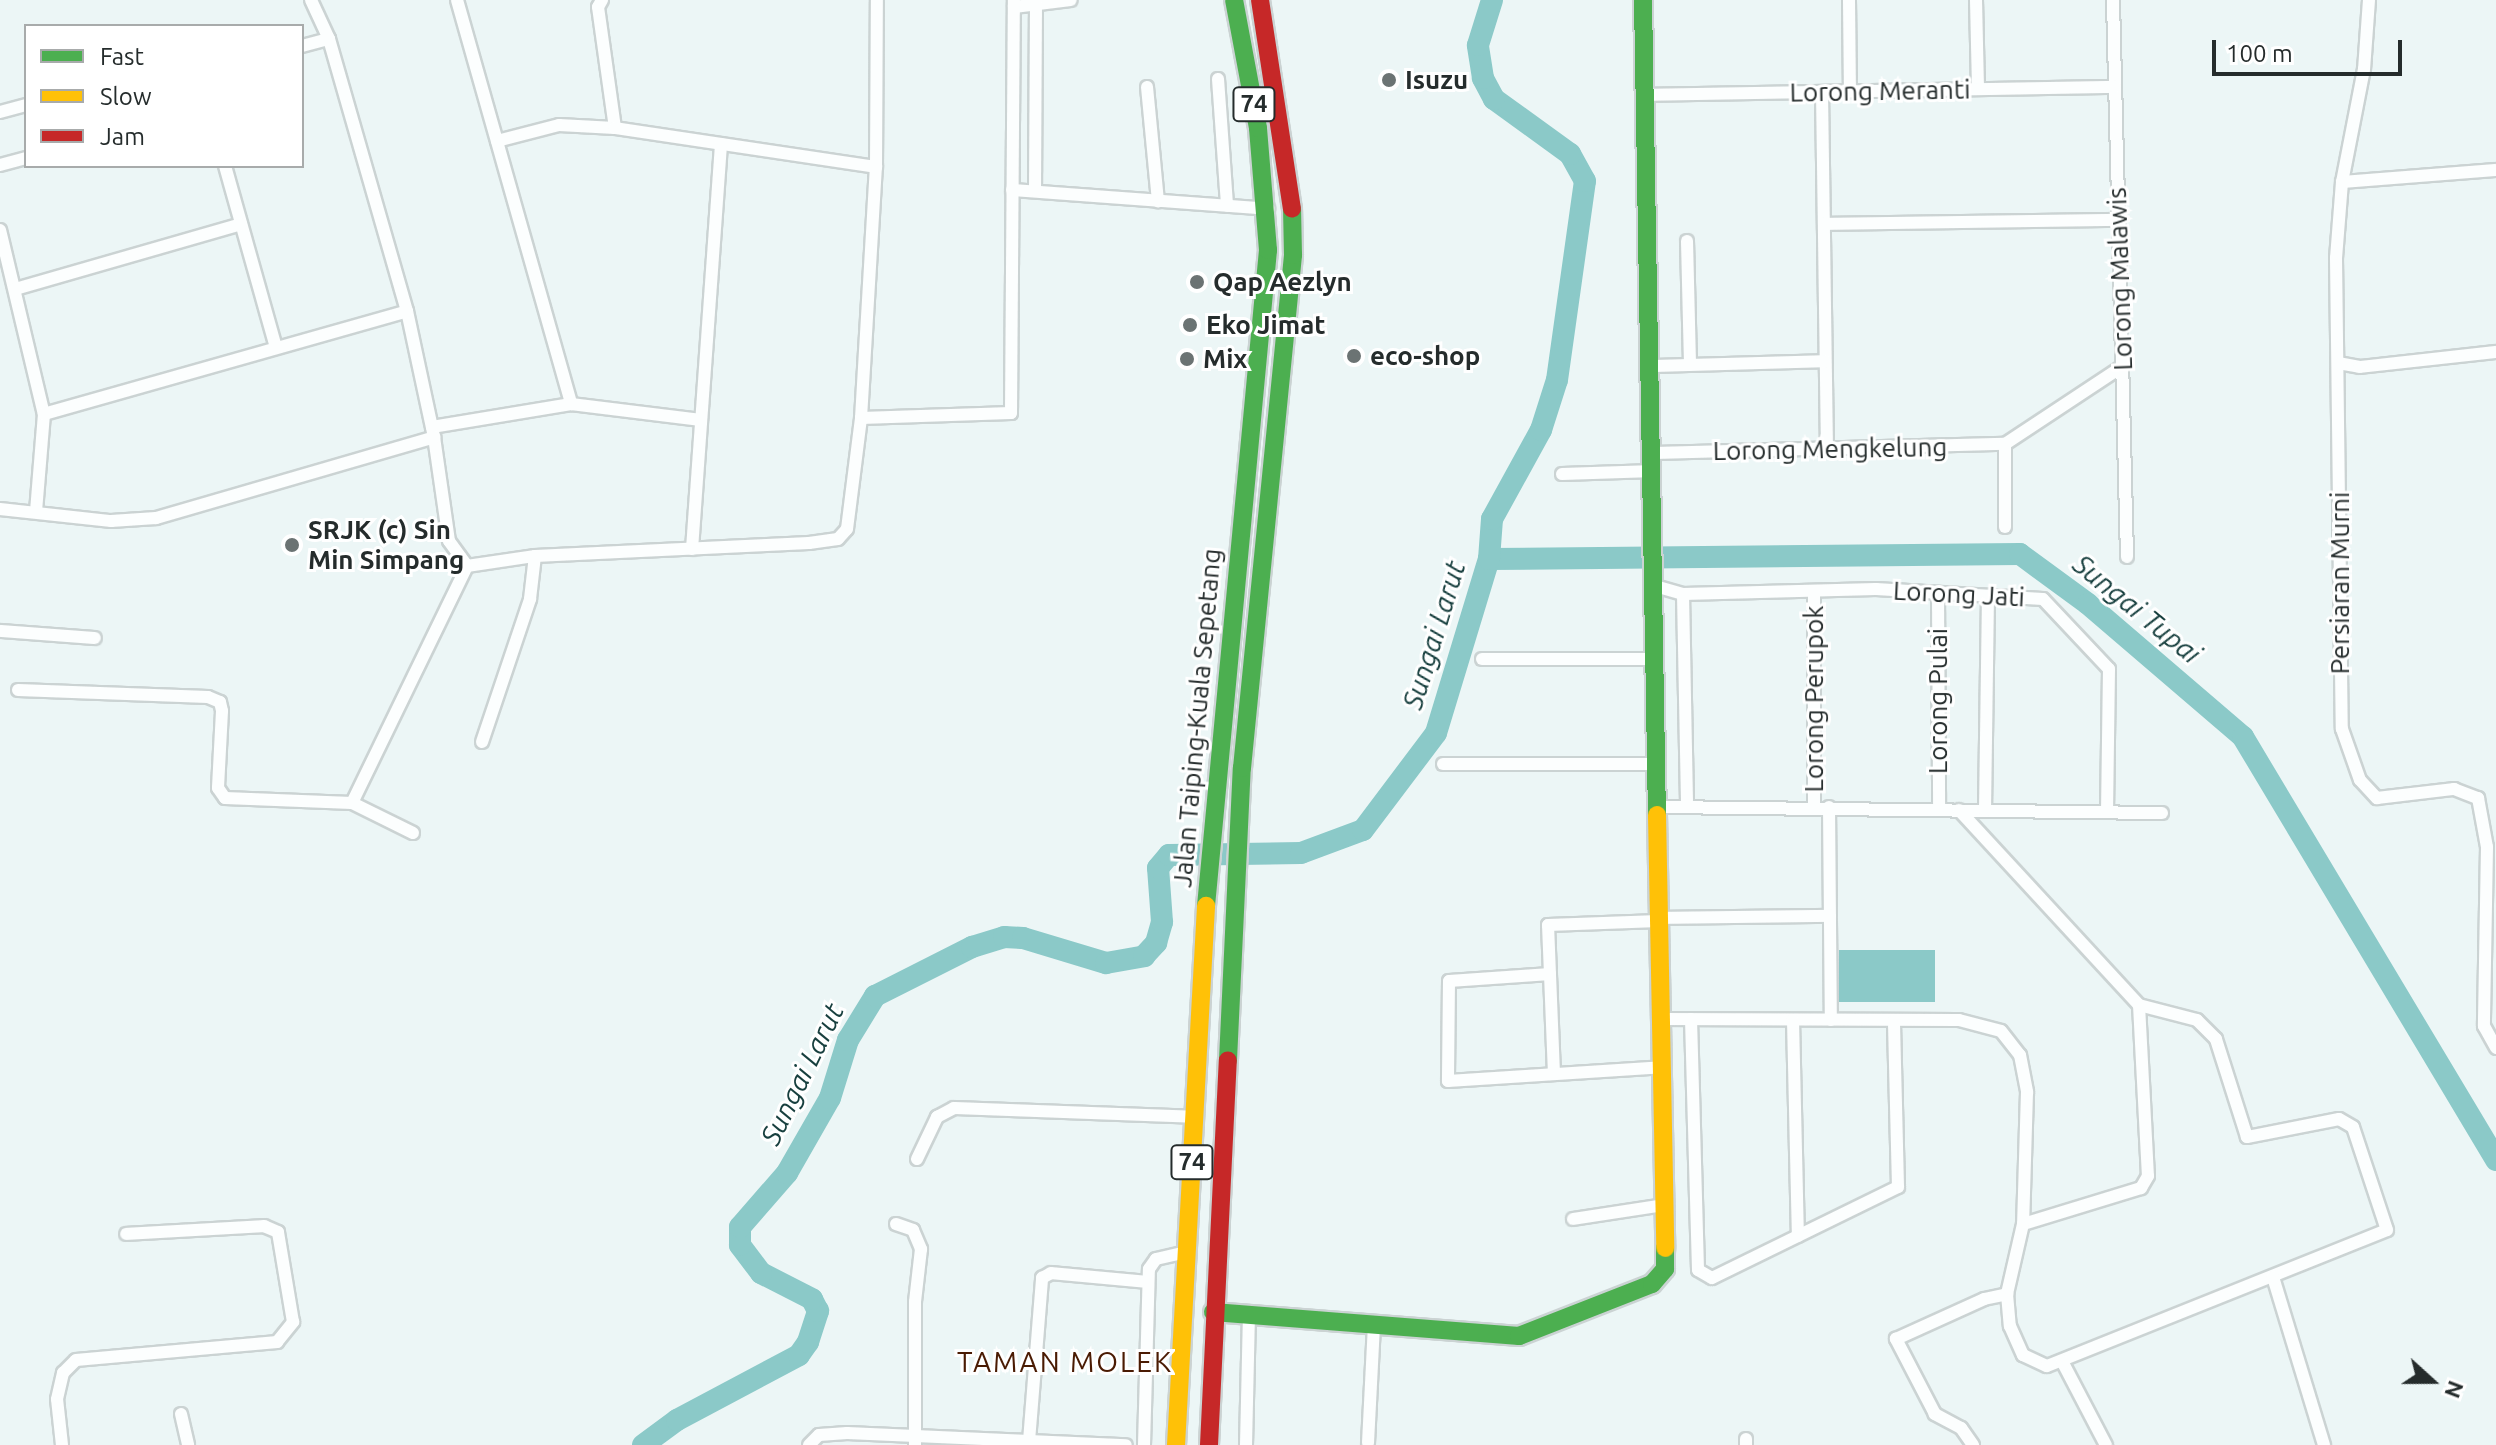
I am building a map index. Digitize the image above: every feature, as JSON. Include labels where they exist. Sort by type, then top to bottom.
[{"type":"main road","name":"Jalan Taiping-Kuala Sepetang","points":[[1176,1445],[1210,826],[1268,209],[1234,0]]},
{"type":"main road","name":"Jalan Taiping-Kuala Sepetang","points":[[1209,1445],[1238,827],[1293,255],[1291,184],[1260,0]]},
{"type":"main road","points":[[1213,1312],[1493,1335],[1541,1332],[1652,1284],[1665,1269],[1659,920],[1661,807],[1643,0]]},
{"type":"street","points":[[311,0],[329,39],[407,311],[433,432],[449,541],[467,566]]},
{"type":"street","points":[[457,0],[571,404]]},
{"type":"street","points":[[602,0],[598,7],[615,128]]},
{"type":"street","points":[[467,566],[535,556],[809,543],[843,535],[861,418],[876,167],[877,0]]},
{"type":"street","points":[[861,418],[1011,413],[1014,3],[1071,0]]},
{"type":"street","points":[[1849,0],[1850,91]]},
{"type":"street","points":[[1976,0],[1978,89]]},
{"type":"street","name":"Lorong Malawis","points":[[2113,0],[2127,557]]},
{"type":"street","name":"Persiaran Murni","points":[[2369,0],[2364,69],[2342,182],[2336,258],[2342,729],[2360,780],[2377,798],[2454,789],[2478,798],[2485,818],[2491,905],[2490,1026],[2496,1048]]},
{"type":"street","points":[[1035,191],[1036,4]]},
{"type":"street","points":[[304,45],[329,39]]},
{"type":"street","points":[[1218,79],[1227,206]]},
{"type":"street","points":[[1147,87],[1158,201]]},
{"type":"street","name":"Lorong Meranti","points":[[1644,95],[2115,87]]},
{"type":"street","points":[[1822,92],[1827,449]]},
{"type":"street","points":[[0,112],[24,106]]},
{"type":"street","points":[[497,141],[559,125],[615,128],[876,167]]},
{"type":"street","points":[[692,549],[721,144]]},
{"type":"street","points":[[0,165],[24,159]]},
{"type":"street","points":[[226,168],[276,347]]},
{"type":"street","points":[[2342,182],[2496,170]]},
{"type":"street","points":[[1012,190],[1268,209]]},
{"type":"street","points":[[1824,224],[2118,220]]},
{"type":"street","points":[[15,289],[241,224]]},
{"type":"street","points":[[0,230],[44,414],[36,512]]},
{"type":"street","points":[[1687,241],[1690,363]]},
{"type":"street","points":[[44,414],[407,311]]},
{"type":"street","points":[[2338,363],[2360,367],[2496,352]]},
{"type":"street","points":[[1651,366],[1825,361]]},
{"type":"street","points":[[2005,527],[2005,444],[2123,366]]},
{"type":"street","points":[[0,509],[111,521],[156,518],[433,432],[571,404],[701,420]]},
{"type":"street","name":"Lorong Mengkelung","points":[[1562,474],[1654,462],[1827,449],[2005,444]]},
{"type":"street","points":[[482,742],[530,599],[535,556]]},
{"type":"street","points":[[352,803],[467,566]]},
{"type":"street","name":"Lorong Jati","points":[[1655,579],[1683,594],[1876,589],[2043,599],[2109,669],[2107,812]]},
{"type":"street","name":"Lorong Perupok","points":[[1814,591],[1814,807]]},
{"type":"street","name":"Lorong Pulai","points":[[1938,593],[1939,809]]},
{"type":"street","points":[[1683,594],[1687,807]]},
{"type":"street","points":[[1985,810],[1988,596]]},
{"type":"street","points":[[0,631],[95,638]]},
{"type":"street","points":[[1482,659],[1656,659]]},
{"type":"street","points":[[18,690],[215,699],[222,711],[218,788],[225,798],[352,803],[413,833]]},
{"type":"street","points":[[1443,764],[1658,764]]},
{"type":"street","points":[[1661,807],[2162,813]]},
{"type":"street","points":[[1829,807],[1831,1020]]},
{"type":"street","points":[[1661,1019],[1984,1024],[2014,1043],[2027,1092],[2023,1224],[2007,1294],[2010,1326],[2023,1355],[2047,1366],[2387,1230],[2353,1127],[2339,1119],[2247,1137],[2216,1039],[2197,1020],[2139,1005],[1959,810]]},
{"type":"street","points":[[1554,1074],[1548,925],[1830,916]]},
{"type":"street","points":[[1550,974],[1449,981],[1448,1081],[1662,1067]]},
{"type":"street","points":[[2023,1224],[2141,1188],[2148,1176],[2139,1005]]},
{"type":"street","points":[[1691,1019],[1698,1270],[1712,1278],[1898,1187],[1894,1021]]},
{"type":"street","points":[[1793,1020],[1798,1236]]},
{"type":"street","points":[[917,1159],[937,1117],[954,1108],[1194,1117]]},
{"type":"street","points":[[1573,1219],[1664,1205]]},
{"type":"street","points":[[896,1224],[913,1230],[921,1249],[915,1302],[916,1440]]},
{"type":"street","points":[[62,1445],[57,1399],[63,1373],[76,1360],[277,1342],[293,1322],[278,1232],[264,1226],[126,1234]]},
{"type":"street","points":[[1144,1445],[1148,1282],[1156,1259],[1187,1252]]},
{"type":"street","points":[[1029,1441],[1037,1293],[1042,1278],[1051,1273],[1148,1282]]},
{"type":"street","points":[[2273,1277],[2324,1445]]},
{"type":"street","points":[[1973,1445],[1961,1428],[1935,1414],[1896,1339],[1984,1299],[2007,1294]]},
{"type":"street","points":[[1246,1445],[1249,1314]]},
{"type":"street","points":[[1368,1443],[1374,1323]]},
{"type":"street","points":[[2062,1361],[2106,1445]]},
{"type":"street","points":[[181,1414],[188,1445]]},
{"type":"street","points":[[809,1445],[819,1435],[1126,1445]]},
{"type":"water","points":[[1839,950],[1935,950],[1935,1002],[1839,1002]]},
{"type":"waterway","name":"Sungai Larut","points":[[643,1445],[677,1420],[799,1355],[808,1342],[818,1311],[812,1299],[761,1273],[740,1245],[740,1227],[787,1173],[830,1098],[848,1040],[875,996],[972,947],[1004,937],[1023,938],[1106,963],[1144,956],[1156,943],[1162,922],[1158,868],[1169,855],[1301,853],[1363,830],[1436,733],[1489,559],[1492,519],[1541,430],[1557,380],[1585,181],[1570,154],[1494,99],[1483,78],[1478,45],[1492,0]]},
{"type":"waterway","name":"Sungai Tupai","points":[[1489,559],[2020,554],[2088,604],[2243,737],[2496,1160]]},
{"type":"traffic: fast","points":[[1206,906],[1268,250],[1258,128],[1234,0]]},
{"type":"traffic: fast","points":[[1643,0],[1657,815]]},
{"type":"traffic: fast","points":[[1228,1060],[1242,768],[1293,255],[1292,209]]},
{"type":"traffic: fast","points":[[1213,1312],[1519,1336],[1652,1284],[1665,1269],[1665,1248]]},
{"type":"traffic: slow","points":[[1657,815],[1665,1248]]},
{"type":"traffic: slow","points":[[1176,1445],[1206,906]]},
{"type":"traffic: jam","points":[[1260,0],[1292,209]]},
{"type":"traffic: jam","points":[[1209,1445],[1228,1060]]},
{"type":"place","name":"Isuzu","points":[[1389,80]]},
{"type":"place","name":"Qap Aezlyn","points":[[1197,282]]},
{"type":"place","name":"Eko Jimat","points":[[1190,325]]},
{"type":"place","name":"eco-shop","points":[[1354,356]]},
{"type":"place","name":"Mix","points":[[1187,359]]},
{"type":"place","name":"SRJK (c) Sin Min Simpang","points":[[292,545]]},
{"type":"district","name":"TAMAN MOLEK","points":[[1065,1362]]}]
